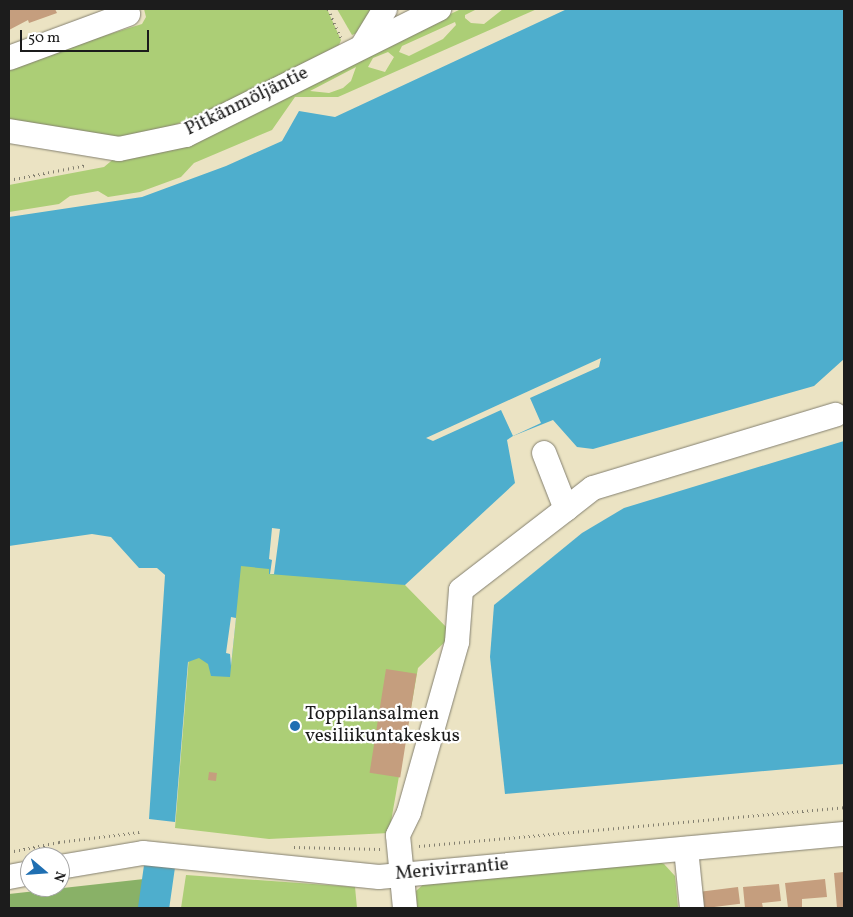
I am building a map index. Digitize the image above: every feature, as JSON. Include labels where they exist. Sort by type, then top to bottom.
[{"type":"street","points":[[356,49],[385,9]]},
{"type":"street","name":"Pitkänmöljäntie","points":[[9,131],[119,149],[186,135],[439,9]]},
{"type":"street","points":[[9,58],[128,14]]},
{"type":"street","points":[[405,908],[398,835],[409,812],[458,642],[461,590],[593,488],[835,415]]},
{"type":"street","points":[[544,453],[566,509]]},
{"type":"street","name":"Merivirrantie","points":[[70,865],[143,853],[379,877],[844,834]]},
{"type":"street","points":[[686,849],[692,908]]},
{"type":"path","points":[[328,9],[356,49]]},
{"type":"path","points":[[9,180],[96,164],[119,149]]},
{"type":"path","points":[[286,847],[400,848],[844,807]]},
{"type":"path","points":[[9,852],[130,831],[146,833]]},
{"type":"green space","points":[[144,9],[327,9],[341,40],[339,45],[221,105],[154,134],[121,140],[9,123],[9,65],[142,24],[146,17]]},
{"type":"green space","points":[[337,9],[375,9],[359,32],[352,35]]},
{"type":"green space","points":[[461,9],[477,9],[465,15],[465,18],[471,23],[484,24],[503,9],[537,9],[338,97],[295,97],[272,130],[194,163],[181,177],[140,192],[108,197],[98,191],[70,196],[59,204],[9,212],[9,185],[104,167],[116,157],[213,127]],"holes":[[[455,22],[456,25],[443,39],[409,56],[399,52],[402,46]],[[388,52],[394,57],[385,72],[368,67],[373,58]],[[356,67],[351,81],[343,88],[329,93],[310,91]]]},
{"type":"green space","name":"Toppilansalmen vesiliikuntakeskus","points":[[200,521],[405,585],[453,634],[418,668],[389,833],[269,839],[175,828]]},
{"type":"green space","points":[[655,860],[664,864],[675,876],[678,908],[417,908],[416,891],[427,881]]},
{"type":"green space","points":[[186,875],[355,887],[357,908],[181,908]]},
{"type":"green space","points":[[144,879],[139,908],[9,908],[9,894],[20,893],[20,897],[70,897],[70,887]]},
{"type":"water","points":[[567,9],[844,9],[844,359],[814,386],[593,449],[577,447],[553,420],[513,436],[507,440],[515,483],[405,585],[269,574],[269,569],[241,566],[230,677],[211,676],[208,664],[199,658],[188,662],[175,822],[149,819],[165,575],[157,568],[139,568],[111,537],[92,534],[9,546],[9,217],[142,197],[226,166],[282,141],[299,111],[335,117]]},
{"type":"water","points":[[844,441],[844,764],[505,794],[490,657],[494,605],[582,533],[624,508]]},
{"type":"pier","points":[[601,358],[599,367],[530,398],[541,423],[513,436],[501,410],[433,441],[426,438]]},
{"type":"pier","points":[[272,528],[280,529],[274,574],[270,574],[272,560],[269,559]]},
{"type":"pier","points":[[231,617],[236,618],[231,666],[230,654],[226,653]]},
{"type":"building","points":[[9,9],[55,9],[57,13],[29,23],[28,20],[9,30]]},
{"type":"building","points":[[386,669],[417,674],[400,778],[370,773]]},
{"type":"building","points":[[209,772],[217,773],[216,781],[208,780]]},
{"type":"building","points":[[844,872],[844,908],[837,908],[834,873]]},
{"type":"building","points":[[825,879],[827,897],[802,899],[802,908],[788,908],[785,883]]},
{"type":"building","points":[[779,884],[781,901],[762,903],[763,908],[745,908],[743,887]]},
{"type":"building","points":[[738,887],[740,904],[704,908],[702,891]]},
{"type":"waterway","points":[[153,908],[159,866]]},
{"type":"place","name":"Toppilansalmen vesiliikuntakeskus","points":[[295,726]]}]
